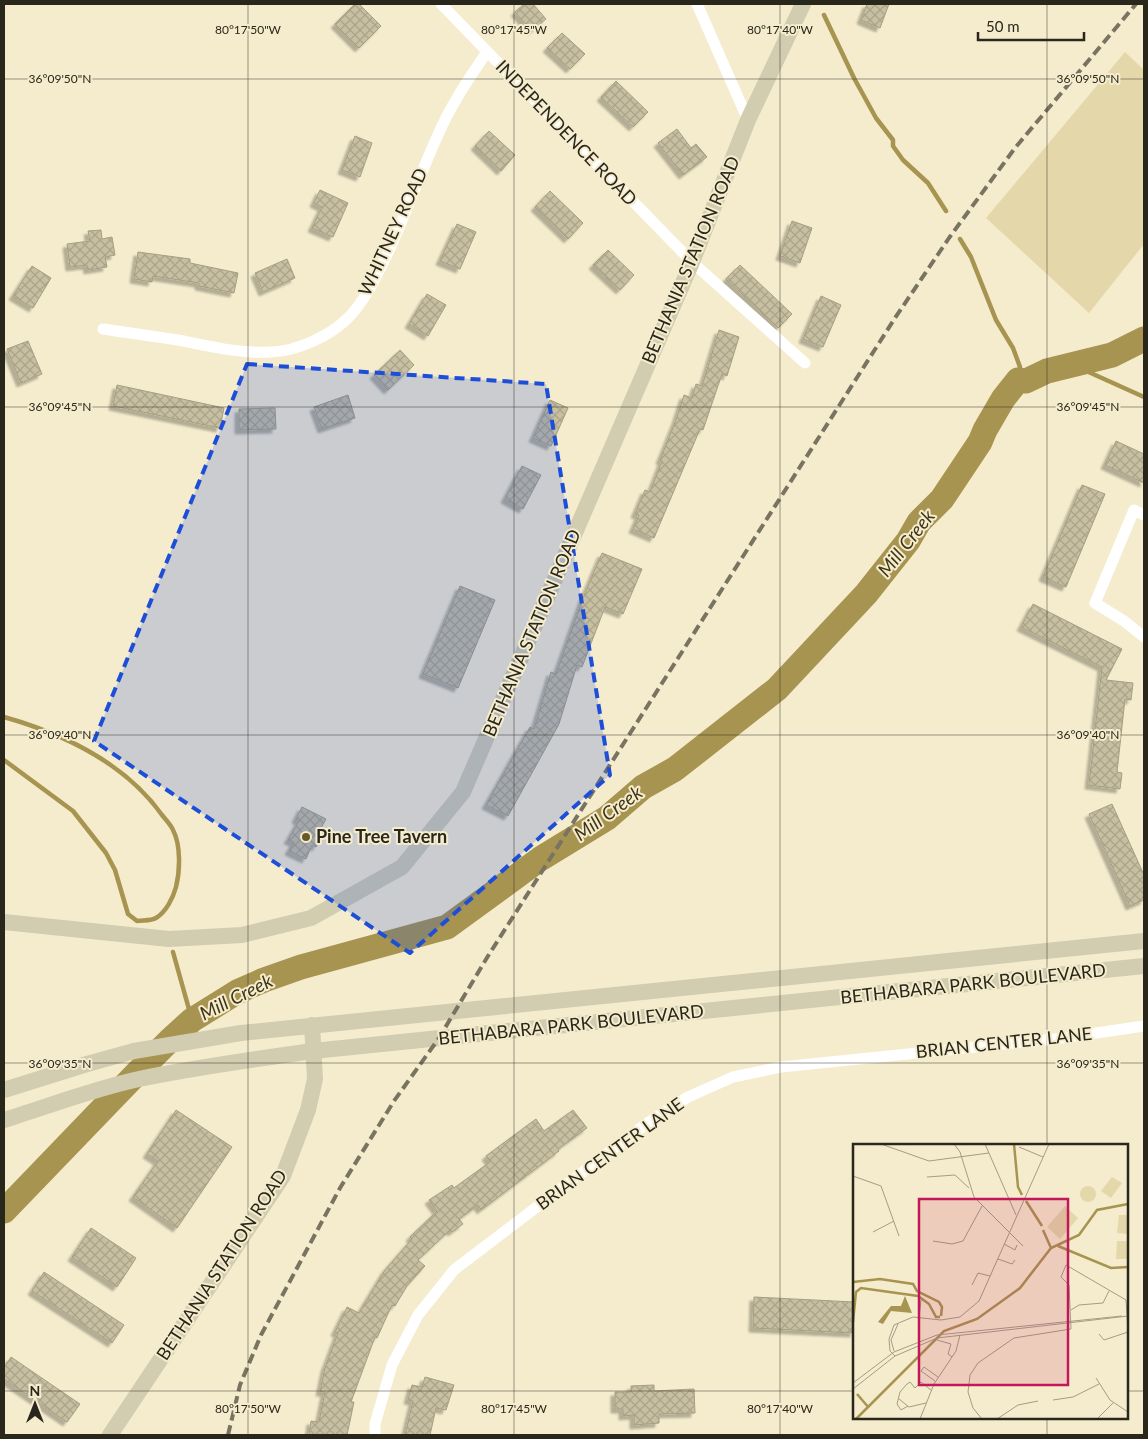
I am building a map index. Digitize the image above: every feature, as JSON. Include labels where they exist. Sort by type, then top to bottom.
[{"type":"street","name":"INDEPENDENCE ROAD","points":[[441,4],[692,262],[805,363]]},
{"type":"street","points":[[697,4],[748,120]]},
{"type":"street","name":"BETHANIA STATION ROAD","points":[[4,922],[169,939],[242,935],[311,918],[402,867],[463,792],[692,262],[748,120],[803,4]]},
{"type":"street","name":"WHITNEY ROAD","points":[[103,329],[254,353],[274,352],[292,348],[318,339],[335,329],[355,309],[375,279],[398,232],[437,136],[454,101],[487,52]]},
{"type":"street","points":[[1144,516],[1134,510],[1095,603],[1124,621],[1144,637]]},
{"type":"street","name":"BETHABARA PARK BOULEVARD","points":[[4,1090],[134,1051],[241,1033],[1144,941]]},
{"type":"street","name":"BETHABARA PARK BOULEVARD","points":[[4,1120],[138,1079],[313,1050],[1144,966]]},
{"type":"street","name":"BETHANIA STATION ROAD","points":[[110,1435],[283,1176],[308,1110],[315,1079],[312,1025]]},
{"type":"street","name":"BRIAN CENTER LANE","points":[[374,1435],[375,1424],[392,1365],[418,1315],[454,1270],[646,1124],[688,1097],[733,1076],[781,1067],[1055,1039],[1144,1026]]},
{"type":"highlighted area","points":[[247,364],[546,384],[610,775],[410,953],[94,741]]},
{"type":"shaded area","points":[[1125,52],[1144,70],[1144,244],[1089,313],[986,218]]},
{"type":"building","points":[[355,4],[359,4],[381,26],[359,48],[335,24]]},
{"type":"building","points":[[524,4],[533,4],[546,19],[532,31],[515,12]]},
{"type":"building","points":[[867,4],[889,4],[880,28],[861,20]]},
{"type":"building","points":[[562,33],[585,54],[570,69],[547,48]]},
{"type":"building","points":[[616,81],[648,112],[633,127],[601,97]]},
{"type":"building","points":[[677,129],[691,148],[696,144],[707,157],[683,175],[658,143]]},
{"type":"building","points":[[489,131],[515,155],[501,171],[475,146]]},
{"type":"building","points":[[355,136],[372,143],[360,177],[342,170]]},
{"type":"building","points":[[320,190],[348,203],[333,237],[312,228],[322,207],[314,203]]},
{"type":"building","points":[[550,191],[583,223],[568,239],[535,207]]},
{"type":"building","points":[[792,221],[812,228],[800,263],[780,256]]},
{"type":"building","points":[[457,224],[476,232],[460,269],[440,261]]},
{"type":"building","points":[[101,230],[102,239],[112,237],[115,255],[105,257],[107,267],[88,270],[87,265],[70,267],[67,244],[90,241],[88,231]]},
{"type":"building","points":[[608,250],[634,275],[620,290],[593,265]]},
{"type":"building","points":[[138,252],[190,259],[190,263],[238,273],[234,293],[199,286],[199,283],[153,276],[152,282],[134,279]]},
{"type":"building","points":[[287,259],[295,278],[263,292],[255,273]]},
{"type":"building","points":[[740,265],[792,314],[778,328],[726,279]]},
{"type":"building","points":[[32,266],[51,278],[33,308],[13,296]]},
{"type":"building","points":[[427,294],[446,305],[428,336],[409,324]]},
{"type":"building","points":[[821,296],[841,305],[823,347],[803,339]]},
{"type":"building","points":[[719,330],[739,337],[727,376],[722,374],[703,430],[700,429],[654,538],[633,529],[639,515],[635,514],[645,490],[650,492],[684,395],[692,398],[696,384],[702,386]]},
{"type":"building","points":[[28,341],[42,374],[21,383],[7,349]]},
{"type":"building","points":[[400,350],[414,365],[388,390],[374,375]]},
{"type":"building","points":[[117,385],[224,408],[220,428],[113,406]]},
{"type":"building","points":[[348,395],[355,418],[322,429],[314,407]]},
{"type":"building","points":[[550,400],[568,408],[551,446],[533,438]]},
{"type":"building","points":[[275,408],[276,429],[239,430],[239,409]]},
{"type":"building","points":[[1116,441],[1144,454],[1144,483],[1105,465]]},
{"type":"building","points":[[522,466],[541,475],[523,509],[505,499]]},
{"type":"building","points":[[1082,485],[1105,494],[1066,587],[1043,577]]},
{"type":"building","points":[[602,553],[642,569],[623,614],[605,607],[582,667],[577,665],[559,724],[508,816],[486,805],[530,727],[534,729],[551,672],[556,674],[583,598]]},
{"type":"building","points":[[460,586],[495,600],[458,688],[423,674]]},
{"type":"building","points":[[1033,604],[1122,649],[1106,680],[1133,683],[1131,700],[1125,699],[1117,772],[1122,773],[1120,789],[1089,785],[1102,667],[1021,627]]},
{"type":"building","points":[[1112,804],[1144,875],[1144,900],[1130,906],[1089,814]]},
{"type":"building","name":"Pine Tree Tavern","points":[[302,807],[326,819],[320,830],[324,832],[316,847],[312,845],[306,859],[289,851],[294,842],[288,840],[299,821],[296,819]]},
{"type":"building","points":[[176,1110],[232,1147],[177,1228],[133,1197],[158,1161],[147,1154]]},
{"type":"building","points":[[573,1110],[587,1128],[481,1210],[478,1205],[459,1219],[463,1224],[452,1232],[450,1230],[418,1260],[425,1266],[407,1286],[395,1306],[392,1305],[377,1338],[375,1337],[351,1402],[354,1402],[347,1435],[309,1435],[311,1421],[319,1422],[325,1392],[320,1392],[325,1368],[338,1333],[335,1332],[347,1307],[359,1313],[385,1270],[412,1239],[410,1237],[437,1211],[429,1200],[452,1185],[454,1188],[490,1162],[486,1156],[536,1119],[544,1131]]},
{"type":"building","points":[[91,1228],[136,1258],[117,1287],[72,1257]]},
{"type":"building","points":[[44,1272],[124,1325],[112,1343],[32,1291]]},
{"type":"building","points":[[754,1297],[853,1302],[853,1333],[753,1328]]},
{"type":"building","points":[[11,1357],[80,1404],[67,1422],[4,1379],[4,1368]]},
{"type":"building","points":[[425,1377],[454,1385],[446,1410],[436,1408],[430,1435],[405,1435],[413,1401],[408,1400],[412,1385],[422,1387]]},
{"type":"building","points":[[654,1385],[654,1391],[694,1389],[695,1413],[659,1414],[659,1423],[634,1425],[634,1415],[623,1416],[623,1409],[615,1409],[615,1392],[631,1392],[631,1386]]},
{"type":"waterway","points":[[824,15],[854,78],[876,118],[893,140],[893,146],[903,160],[928,183],[946,211]]},
{"type":"waterway","points":[[960,239],[971,257],[996,320],[1013,348],[1020,367],[1018,380]]},
{"type":"waterway","name":"Mill Creek","points":[[4,1211],[137,1073],[192,1020],[237,992],[264,980],[301,967],[447,927],[540,859],[607,818],[643,787],[675,769],[777,689],[866,594],[908,541],[919,522],[942,499],[980,442],[1003,399],[1018,380],[1026,381],[1047,371],[1112,355],[1144,339]]},
{"type":"waterway","points":[[1073,365],[1144,397]]},
{"type":"waterway","points":[[4,717],[49,732],[92,753],[130,780],[168,822],[176,836],[179,850],[179,866],[175,891],[163,912],[154,919],[137,921],[128,914],[115,870],[106,853],[73,811],[4,760]]},
{"type":"waterway","points":[[173,952],[192,1020]]},
{"type":"railway","points":[[228,1435],[240,1385],[261,1335],[340,1188],[394,1101],[439,1038],[488,956],[895,318],[949,238],[1015,148],[1136,4]]},
{"type":"place","name":"Pine Tree Tavern","points":[[306,837]]}]
